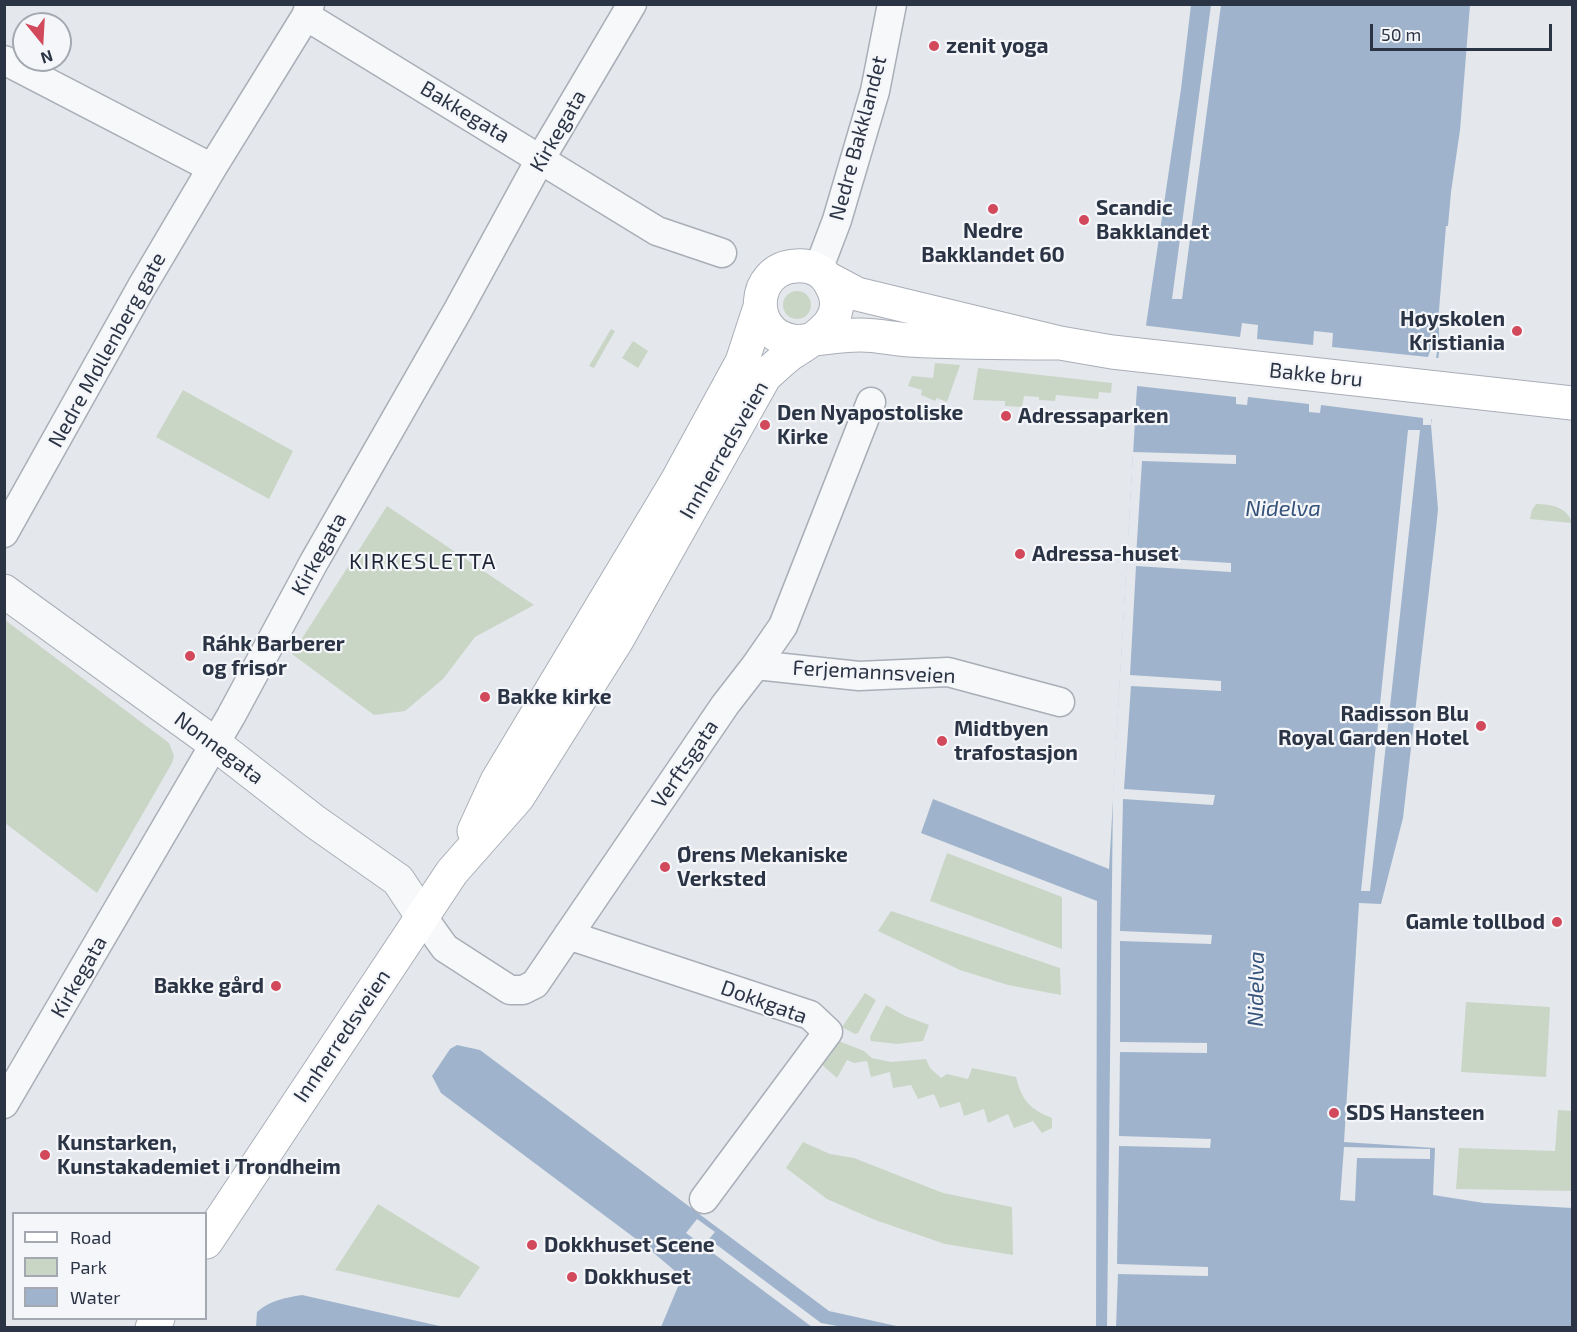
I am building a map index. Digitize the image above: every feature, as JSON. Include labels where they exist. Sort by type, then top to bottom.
[{"type":"main road","points":[[822,274],[834,289],[836,299],[835,314],[825,330],[814,339],[792,341],[779,337],[764,322],[759,310],[762,288],[775,273],[786,266],[805,266],[822,274],[857,294],[1060,344]]},
{"type":"main road","name":"Innherredsveien","points":[[460,861],[497,781],[688,462],[742,362],[759,310]]},
{"type":"main road","name":"Innherredsveien","points":[[207,1240],[460,861],[518,797],[617,640],[765,376],[787,357],[814,339],[861,335],[910,340],[1060,344]]},
{"type":"main road","name":"Bakke bru","points":[[1060,344],[1572,403]]},
{"type":"street","name":"Kirkegata","points":[[4,1104],[13,1071],[215,744],[314,562],[458,310],[541,158],[632,4]]},
{"type":"street","name":"Nedre Bakklandet","points":[[822,274],[875,91],[892,4]]},
{"type":"street","name":"Bakkegata","points":[[308,10],[657,231],[722,253]]},
{"type":"street","name":"Nedre Møllenberg gate","points":[[4,533],[141,288],[308,10]]},
{"type":"street","points":[[4,60],[212,168]]},
{"type":"street","name":"Verftsgata","points":[[422,916],[445,948],[510,990],[523,990],[535,984],[725,705],[783,626],[871,402]]},
{"type":"street","name":"Nonnegata","points":[[4,591],[215,744],[314,821],[398,880],[422,916]]},
{"type":"street","name":"Ferjemannsveien","points":[[756,665],[859,676],[948,672],[1060,702]]},
{"type":"street","name":"Dokkgata","points":[[568,935],[810,1015],[828,1032],[704,1199]]},
{"type":"green space","points":[[797,291],[807,295],[811,305],[807,315],[797,319],[787,315],[783,305],[787,295]]},
{"type":"green space","points":[[611,329],[615,331],[594,368],[589,366]]},
{"type":"green space","points":[[633,341],[648,351],[638,368],[622,358]]},
{"type":"green space","points":[[935,363],[960,365],[947,402],[937,398],[935,401],[921,395],[922,390],[908,386],[912,376],[933,378]]},
{"type":"green space","points":[[978,368],[1112,383],[1111,393],[1099,392],[1098,399],[1056,395],[1055,401],[1024,396],[1022,407],[1005,406],[1005,401],[973,400]]},
{"type":"green space","points":[[183,390],[293,451],[269,499],[156,437]]},
{"type":"green space","points":[[1536,504],[1563,510],[1572,523],[1530,519]]},
{"type":"green space","points":[[387,506],[534,605],[475,637],[443,679],[405,711],[374,715],[292,654]]},
{"type":"green space","points":[[5,620],[169,743],[174,756],[97,893],[5,823]]},
{"type":"green space","points":[[947,853],[1062,897],[1062,949],[930,901]]},
{"type":"green space","points":[[891,911],[1060,968],[1061,995],[1008,985],[960,970],[878,931]]},
{"type":"green space","points":[[865,993],[876,1000],[858,1033],[855,1034],[842,1027]]},
{"type":"green space","points":[[1466,1002],[1550,1007],[1546,1077],[1461,1072]]},
{"type":"green space","points":[[886,1005],[905,1016],[929,1025],[923,1041],[897,1044],[871,1041],[870,1037]]},
{"type":"green space","points":[[836,1040],[864,1051],[872,1058],[891,1062],[926,1059],[930,1068],[941,1078],[947,1074],[968,1079],[972,1068],[1016,1077],[1028,1103],[1052,1118],[1052,1128],[1042,1133],[1033,1121],[1014,1128],[1008,1114],[988,1123],[984,1109],[964,1116],[960,1102],[940,1108],[934,1094],[918,1099],[911,1085],[893,1088],[890,1072],[871,1077],[867,1061],[854,1063],[847,1060],[837,1078],[821,1064]]},
{"type":"green space","points":[[1558,1110],[1572,1111],[1572,1191],[1456,1189],[1459,1148],[1555,1151]]},
{"type":"green space","points":[[803,1142],[830,1154],[854,1158],[943,1193],[1012,1207],[1013,1255],[945,1244],[875,1220],[827,1199],[786,1168]]},
{"type":"green space","points":[[378,1204],[480,1267],[459,1298],[335,1270]]},
{"type":"water","name":"Nidelva","points":[[1191,5],[1470,5],[1460,130],[1448,226],[1446,226],[1439,310],[1439,353],[1431,425],[1438,509],[1436,529],[1403,818],[1381,904],[1359,903],[1344,1142],[1435,1148],[1433,1195],[1484,1203],[1572,1208],[1572,1327],[1096,1327],[1097,901],[921,833],[933,799],[1109,869],[1137,386],[1181,89]]},
{"type":"water","points":[[457,1045],[480,1050],[829,1311],[901,1327],[661,1327],[682,1277],[648,1248],[441,1093],[432,1076],[450,1049]]},
{"type":"water","points":[[302,1295],[444,1327],[256,1327],[257,1312],[262,1308],[278,1300]]},
{"type":"pier","points":[[1211,5],[1221,5],[1182,299],[1172,299]]},
{"type":"pier","points":[[1242,323],[1258,325],[1257,339],[1313,345],[1314,331],[1333,333],[1332,347],[1428,357],[1430,351],[1437,352],[1436,358],[1441,358],[1434,419],[1431,419],[1431,425],[1423,425],[1423,418],[1321,405],[1320,413],[1309,412],[1309,404],[1248,397],[1247,405],[1236,404],[1236,397],[1137,386],[1136,393],[1133,393],[1141,325],[1240,337]]},
{"type":"pier","points":[[1408,430],[1420,430],[1370,891],[1361,891]]},
{"type":"pier","points":[[1133,452],[1236,455],[1236,464],[1142,461],[1136,557],[1231,563],[1231,572],[1136,566],[1130,675],[1221,681],[1221,691],[1131,686],[1124,789],[1215,795],[1213,805],[1123,799],[1120,931],[1212,935],[1211,944],[1120,941],[1120,1042],[1207,1043],[1207,1053],[1120,1052],[1119,1136],[1211,1139],[1210,1148],[1119,1146],[1117,1264],[1208,1267],[1208,1276],[1118,1274],[1116,1327],[1107,1328],[1113,794]]},
{"type":"pier","points":[[1344,1147],[1430,1149],[1430,1159],[1357,1158],[1355,1201],[1340,1200]]},
{"type":"pier","points":[[697,1219],[715,1232],[709,1239],[821,1323],[843,1327],[812,1327],[686,1233]]},
{"type":"place","name":"zenit yoga","points":[[934,46]]},
{"type":"place","name":"Nedre Bakklandet 60","points":[[993,209]]},
{"type":"place","name":"Scandic Bakklandet","points":[[1084,220]]},
{"type":"place","name":"Høyskolen Kristiania","points":[[1517,331]]},
{"type":"place","name":"Adressaparken","points":[[1006,416]]},
{"type":"place","name":"Den Nyapostoliske Kirke","points":[[765,425]]},
{"type":"place","name":"Adressa-huset","points":[[1020,554]]},
{"type":"place","name":"Ráhk Barberer og frisør","points":[[190,656]]},
{"type":"place","name":"Bakke kirke","points":[[485,697]]},
{"type":"place","name":"Radisson Blu Royal Garden Hotel","points":[[1481,726]]},
{"type":"place","name":"Midtbyen trafostasjon","points":[[942,741]]},
{"type":"place","name":"Ørens Mekaniske Verksted","points":[[665,867]]},
{"type":"place","name":"Gamle tollbod","points":[[1557,922]]},
{"type":"place","name":"Bakke gård","points":[[276,986]]},
{"type":"place","name":"SDS Hansteen","points":[[1334,1113]]},
{"type":"place","name":"Kunstarken, Kunstakademiet i Trondheim","points":[[45,1155]]},
{"type":"place","name":"Dokkhuset Scene","points":[[532,1245]]},
{"type":"place","name":"Dokkhuset","points":[[572,1277]]},
{"type":"district","name":"KIRKESLETTA","points":[[423,562]]}]
